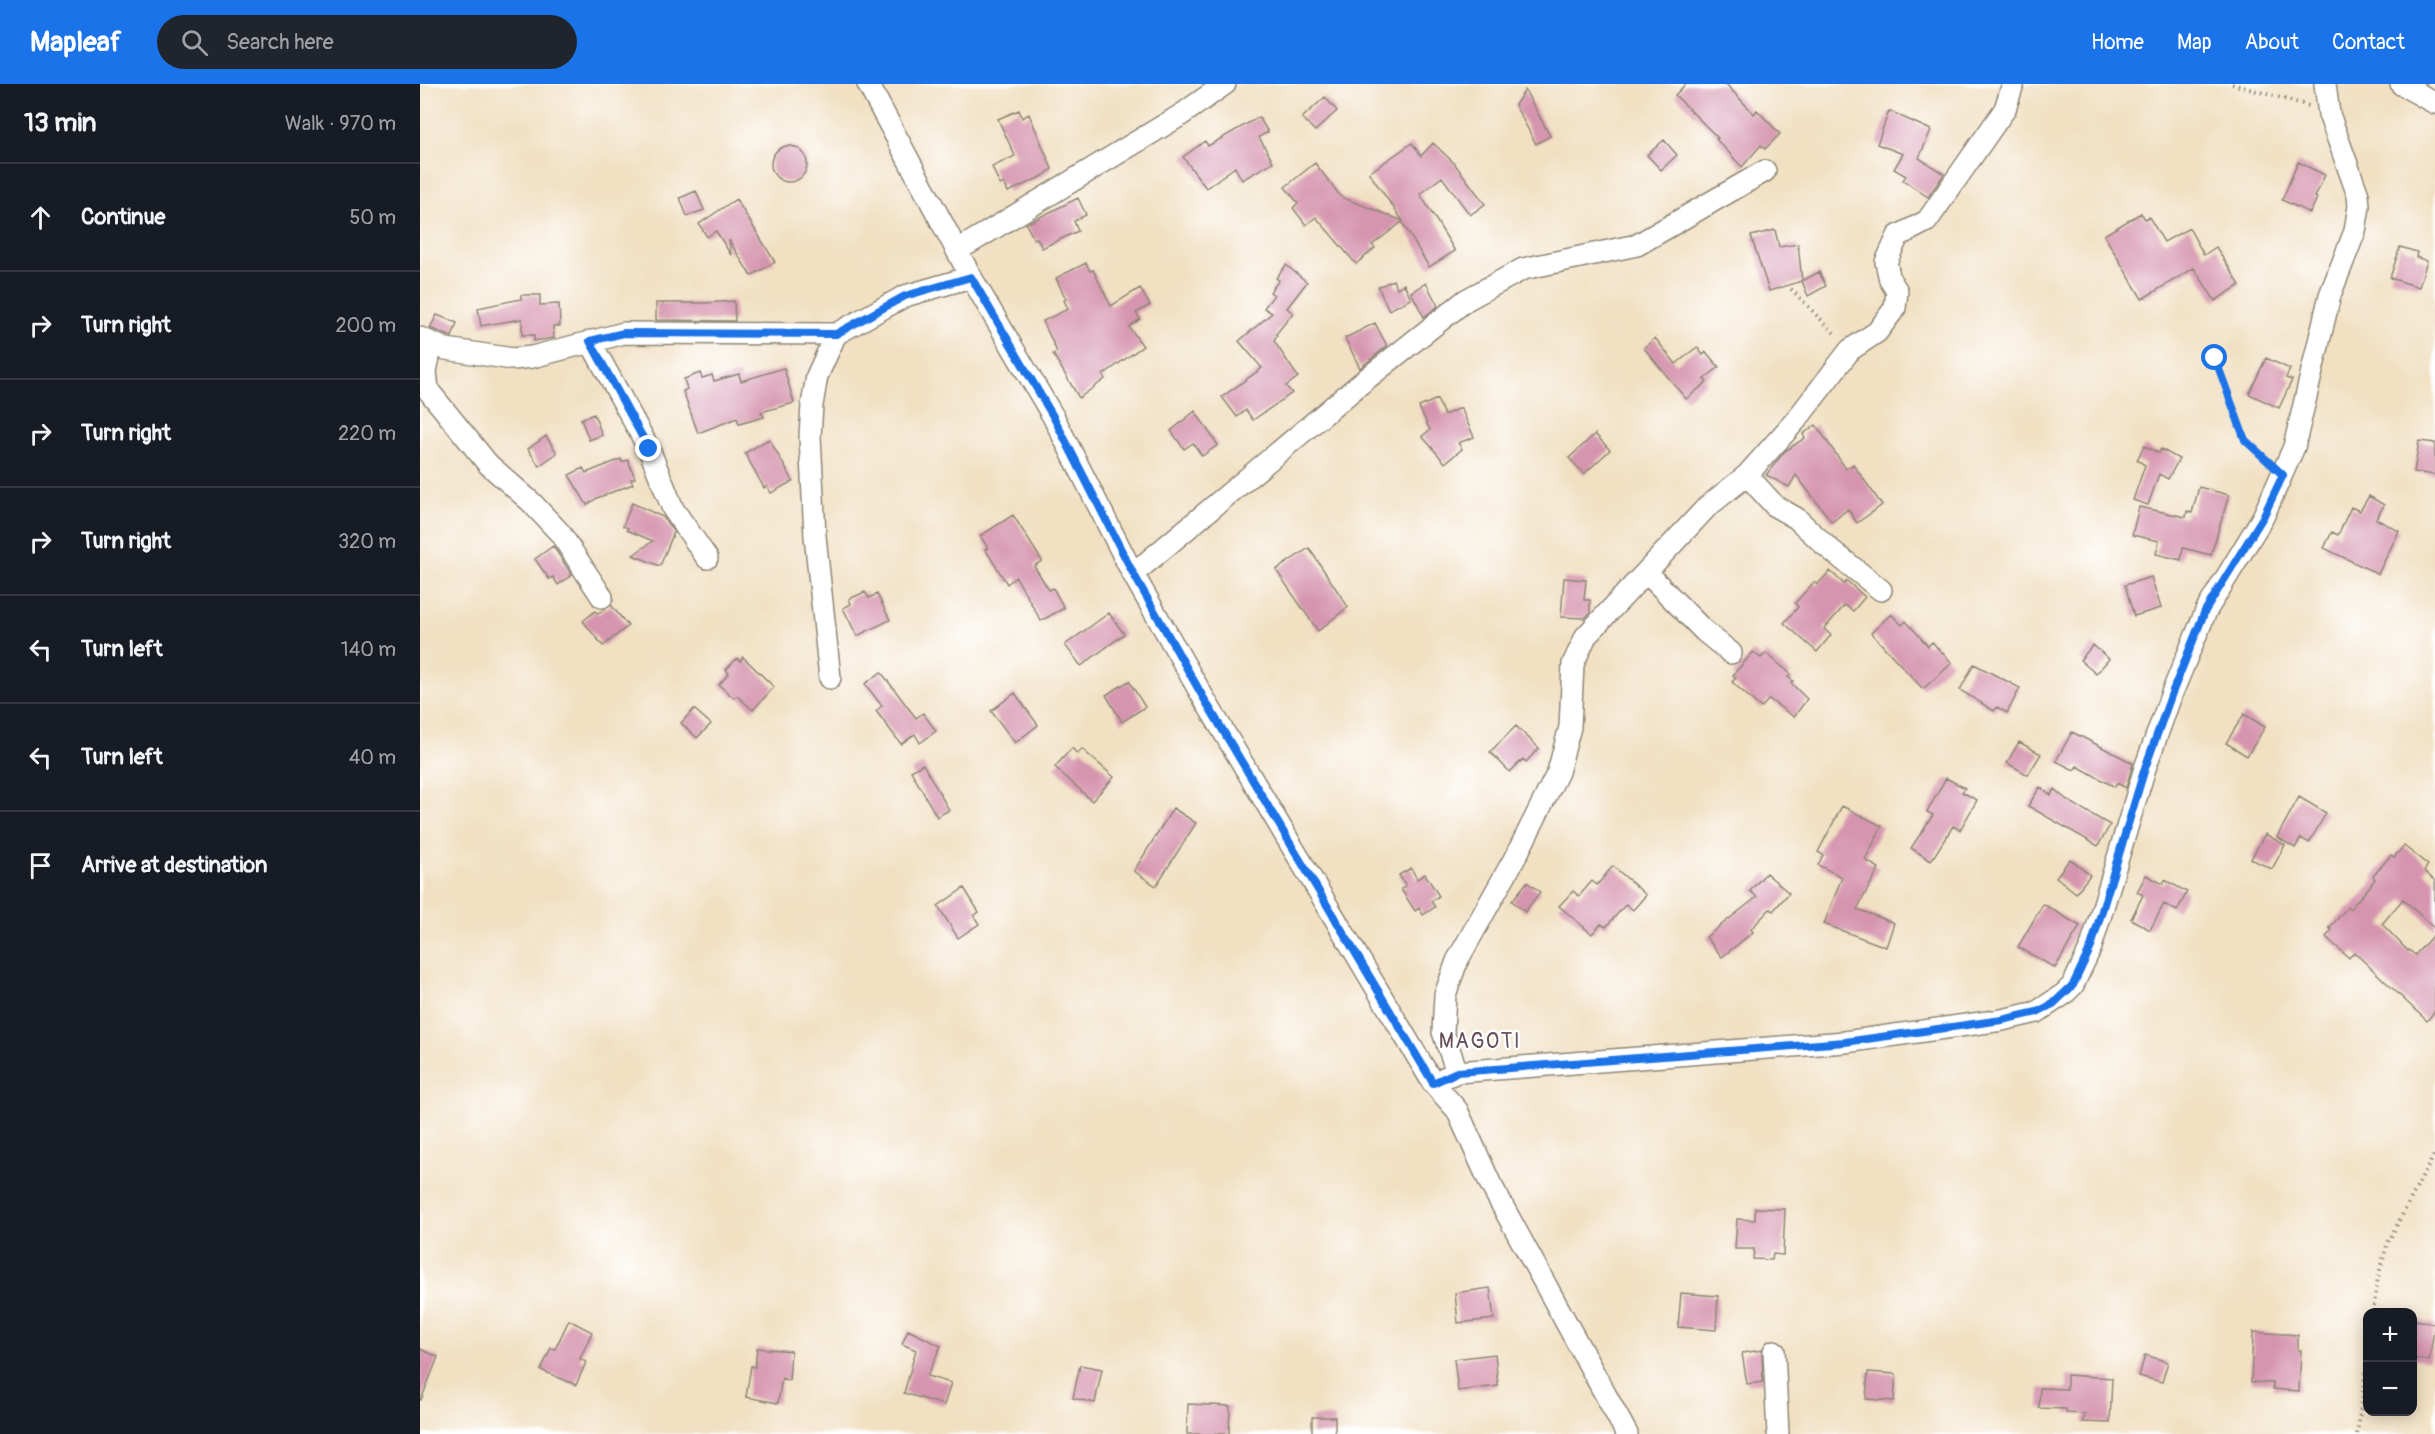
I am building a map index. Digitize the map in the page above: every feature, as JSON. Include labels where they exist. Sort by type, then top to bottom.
[{"type":"street","points":[[868,84],[971,277],[1054,418],[1133,573],[1209,708],[1433,1083],[1457,1110],[1490,1183],[1627,1434]]},
{"type":"street","points":[[958,250],[1181,115],[1225,84]]},
{"type":"street","points":[[1457,1072],[1443,1032],[1443,1011],[1449,981],[1457,961],[1526,836],[1558,772],[1570,727],[1572,669],[1586,636],[1707,507],[1747,475],[1797,419],[1850,350],[1876,332],[1895,308],[1897,291],[1890,280],[1886,262],[1898,236],[1927,221],[2005,109],[2013,84]]},
{"type":"street","points":[[2402,84],[2435,103]]},
{"type":"street","points":[[1433,1083],[1457,1072],[1845,1042],[2002,1020],[2037,1012],[2053,1004],[2073,985],[2091,947],[2145,768],[2205,611],[2263,517],[2294,447],[2331,295],[2355,231],[2359,206],[2358,195],[2329,114],[2325,91]]},
{"type":"street","points":[[1133,573],[1342,399],[1466,300],[1523,269],[1637,245],[1765,171]]},
{"type":"street","points":[[602,597],[560,533],[531,501],[488,464],[428,390],[426,341],[447,349],[513,359],[532,357],[624,333],[836,334],[905,296],[971,277]]},
{"type":"street","points":[[830,678],[815,536],[810,436],[817,376],[836,334]]},
{"type":"street","points":[[590,341],[649,449],[673,509],[707,558]]},
{"type":"street","points":[[1747,475],[1775,506],[1796,518],[1826,546],[1881,590]]},
{"type":"street","points":[[1646,572],[1704,632],[1731,653]]},
{"type":"street","points":[[1774,1351],[1778,1434]]},
{"type":"path","points":[[2232,84],[2312,106],[2325,91]]},
{"type":"path","points":[[1791,289],[1850,350]]},
{"type":"path","points":[[2215,358],[2245,440],[2283,475]]},
{"type":"path","points":[[2374,1308],[2378,1277],[2388,1242],[2435,1153]]},
{"type":"path","points":[[2357,1434],[2366,1362]]},
{"type":"building","points":[[1686,84],[1726,84],[1754,114],[1757,110],[1780,134],[1765,149],[1761,145],[1742,167],[1716,139],[1718,138],[1675,95]]},
{"type":"building","points":[[1525,90],[1550,136],[1536,144],[1515,105]]},
{"type":"building","points":[[1325,97],[1337,111],[1315,131],[1302,118]]},
{"type":"building","points":[[1019,110],[1022,118],[1029,114],[1052,169],[1043,176],[1008,192],[1004,183],[1000,185],[992,167],[1015,156],[998,119]]},
{"type":"building","points":[[1889,111],[1931,130],[1919,158],[1944,174],[1928,197],[1903,180],[1906,176],[1894,169],[1903,154],[1877,144]]},
{"type":"building","points":[[1259,117],[1268,132],[1259,137],[1273,162],[1242,180],[1235,167],[1206,188],[1183,157],[1205,141],[1208,146]]},
{"type":"building","points":[[1664,140],[1677,155],[1661,170],[1647,155]]},
{"type":"building","points":[[1412,143],[1421,156],[1433,143],[1454,163],[1485,204],[1470,215],[1442,177],[1420,194],[1455,251],[1429,267],[1402,222],[1372,245],[1375,248],[1356,264],[1316,217],[1306,225],[1293,208],[1298,203],[1285,187],[1315,163],[1341,197],[1403,221],[1369,173]]},
{"type":"building","points":[[789,146],[801,152],[807,164],[801,176],[789,182],[777,176],[771,164],[777,152]]},
{"type":"building","points":[[2298,162],[2325,175],[2310,213],[2282,200]]},
{"type":"building","points":[[696,191],[704,210],[687,216],[680,198]]},
{"type":"building","points":[[1078,198],[1086,215],[1074,221],[1078,231],[1042,248],[1026,224]]},
{"type":"building","points":[[736,199],[775,262],[751,276],[729,240],[731,255],[716,231],[707,237],[699,224]]},
{"type":"building","points":[[2141,213],[2145,219],[2149,217],[2164,242],[2189,228],[2204,255],[2216,247],[2240,285],[2215,301],[2194,268],[2142,299],[2104,235]]},
{"type":"building","points":[[1775,230],[1779,247],[1798,244],[1802,281],[1769,291],[1751,236]]},
{"type":"building","points":[[2400,247],[2417,252],[2416,257],[2427,261],[2419,287],[2390,278]]},
{"type":"building","points":[[1086,263],[1090,271],[1093,270],[1111,306],[1140,288],[1150,305],[1136,313],[1140,319],[1129,327],[1143,346],[1103,375],[1105,379],[1079,398],[1053,354],[1057,352],[1043,321],[1068,309],[1056,278]]},
{"type":"building","points":[[1286,265],[1307,282],[1287,308],[1293,313],[1276,334],[1274,341],[1298,377],[1286,386],[1292,393],[1253,420],[1246,410],[1237,417],[1222,397],[1262,368],[1239,341],[1272,313],[1264,308],[1274,295],[1270,292],[1279,280],[1276,278]]},
{"type":"building","points":[[1819,272],[1826,286],[1808,296],[1802,281]]},
{"type":"building","points":[[1393,280],[1397,288],[1404,284],[1411,299],[1389,310],[1378,287]]},
{"type":"building","points":[[1426,283],[1438,306],[1424,317],[1411,292]]},
{"type":"building","points":[[521,295],[540,295],[540,305],[559,304],[560,326],[553,326],[554,338],[534,341],[534,335],[522,335],[522,319],[481,326],[478,308],[521,299]]},
{"type":"building","points":[[734,301],[735,321],[656,320],[656,303]]},
{"type":"building","points":[[437,315],[457,323],[452,337],[430,328]]},
{"type":"building","points":[[1375,323],[1387,346],[1360,368],[1345,338]]},
{"type":"building","points":[[1655,338],[1676,364],[1697,347],[1703,355],[1706,352],[1719,367],[1704,379],[1707,382],[1686,399],[1644,348]]},
{"type":"building","points":[[2266,358],[2290,369],[2286,378],[2292,380],[2279,408],[2249,394]]},
{"type":"building","points":[[784,368],[794,403],[761,412],[764,417],[739,424],[737,418],[698,433],[683,391],[687,389],[684,379],[700,373],[702,378],[712,375],[714,381],[739,374],[741,381]]},
{"type":"building","points":[[1437,399],[1444,415],[1461,408],[1474,437],[1458,443],[1462,449],[1445,463],[1422,436],[1430,430],[1419,407]]},
{"type":"building","points":[[1195,411],[1218,445],[1202,456],[1193,443],[1184,449],[1171,431]]},
{"type":"building","points":[[594,414],[602,435],[589,440],[581,419]]},
{"type":"building","points":[[1816,425],[1846,469],[1853,464],[1882,505],[1857,523],[1848,509],[1832,522],[1796,475],[1789,487],[1766,475],[1785,451],[1805,438],[1803,434]]},
{"type":"building","points":[[1595,434],[1610,450],[1584,474],[1569,458]]},
{"type":"building","points":[[546,436],[557,453],[539,466],[528,449]]},
{"type":"building","points":[[769,439],[793,481],[771,493],[767,486],[764,488],[745,453]]},
{"type":"building","points":[[2419,441],[2435,443],[2435,475],[2414,472]]},
{"type":"building","points":[[2144,446],[2159,453],[2161,449],[2179,459],[2168,479],[2159,474],[2148,505],[2133,500],[2145,465],[2137,460]]},
{"type":"building","points":[[621,459],[622,462],[628,460],[635,478],[631,479],[633,484],[597,498],[587,505],[569,475],[583,468],[586,473]]},
{"type":"building","points":[[2199,487],[2229,495],[2211,555],[2183,548],[2181,560],[2156,554],[2159,541],[2132,535],[2139,507],[2186,517],[2187,511],[2192,513]]},
{"type":"building","points":[[2369,496],[2384,505],[2376,519],[2399,531],[2378,574],[2324,548],[2332,532],[2338,535],[2351,507],[2360,511]]},
{"type":"building","points":[[632,503],[663,517],[674,532],[660,566],[633,555],[653,541],[623,526]]},
{"type":"building","points":[[1013,515],[1042,561],[1034,566],[1049,590],[1053,588],[1064,608],[1041,621],[1016,577],[1007,584],[985,549],[988,548],[980,536]]},
{"type":"building","points":[[553,546],[572,575],[558,585],[553,577],[549,579],[535,559]]},
{"type":"building","points":[[1309,548],[1348,607],[1318,631],[1276,570]]},
{"type":"building","points":[[1830,571],[1844,584],[1847,581],[1865,597],[1853,611],[1845,605],[1824,629],[1831,635],[1817,652],[1784,623],[1798,607],[1795,603],[1814,582],[1817,585]]},
{"type":"building","points":[[2151,577],[2161,608],[2134,616],[2125,585]]},
{"type":"building","points":[[1564,578],[1586,580],[1584,600],[1590,600],[1590,613],[1585,618],[1561,617]]},
{"type":"building","points":[[865,592],[869,598],[877,594],[890,620],[857,636],[843,608],[851,604],[849,599]]},
{"type":"building","points":[[611,605],[628,626],[603,646],[583,621],[595,611],[598,614]]},
{"type":"building","points":[[1109,613],[1124,634],[1081,666],[1065,645]]},
{"type":"building","points":[[1891,614],[1902,625],[1906,621],[1928,646],[1932,642],[1952,663],[1923,689],[1871,633]]},
{"type":"building","points":[[2093,645],[2109,659],[2096,674],[2080,660]]},
{"type":"building","points":[[1753,652],[1761,658],[1766,653],[1791,674],[1788,677],[1793,681],[1791,683],[1807,699],[1794,717],[1769,699],[1761,708],[1732,682],[1736,678],[1733,675]]},
{"type":"building","points":[[743,657],[774,687],[753,710],[737,696],[734,698],[719,685],[729,673],[726,670],[737,658],[740,661]]},
{"type":"building","points":[[1974,664],[2020,688],[2007,713],[1997,707],[1994,711],[1960,690]]},
{"type":"building","points":[[881,672],[916,718],[923,713],[936,731],[920,743],[915,734],[901,744],[876,711],[882,706],[865,684]]},
{"type":"building","points":[[1129,681],[1145,707],[1122,722],[1106,695]]},
{"type":"building","points":[[1015,693],[1038,725],[1015,743],[991,711]]},
{"type":"building","points":[[694,709],[711,724],[697,738],[681,723]]},
{"type":"building","points":[[2244,714],[2265,727],[2247,756],[2226,743]]},
{"type":"building","points":[[1516,726],[1539,748],[1526,762],[1523,759],[1510,772],[1490,752]]},
{"type":"building","points":[[2072,732],[2133,763],[2126,788],[2117,783],[2115,787],[2077,766],[2074,770],[2056,761]]},
{"type":"building","points":[[2019,742],[2041,754],[2028,775],[2007,763]]},
{"type":"building","points":[[1072,748],[1077,754],[1082,749],[1114,777],[1092,801],[1055,767]]},
{"type":"building","points":[[923,764],[949,810],[937,817],[911,771]]},
{"type":"building","points":[[1946,778],[1965,788],[1962,792],[1977,800],[1960,830],[1953,826],[1931,861],[1911,848],[1933,815],[1927,812]]},
{"type":"building","points":[[2040,787],[2051,795],[2054,789],[2067,800],[2110,825],[2098,846],[2028,806]]},
{"type":"building","points":[[2299,797],[2326,813],[2309,843],[2301,838],[2295,848],[2277,837]]},
{"type":"building","points":[[1842,806],[1882,826],[1865,860],[1879,868],[1857,909],[1894,923],[1886,947],[1824,924],[1842,877],[1818,865],[1823,855],[1818,852]]},
{"type":"building","points":[[1173,808],[1196,823],[1156,886],[1134,871]]},
{"type":"building","points":[[2265,834],[2285,845],[2272,869],[2251,859]]},
{"type":"building","points":[[2404,846],[2428,865],[2424,871],[2435,881],[2435,929],[2403,899],[2382,924],[2408,951],[2415,955],[2435,933],[2435,1011],[2427,1021],[2354,952],[2349,958],[2326,937],[2332,930],[2329,928],[2370,886],[2375,879],[2373,876],[2391,855],[2394,857]]},
{"type":"building","points":[[2070,859],[2090,875],[2076,893],[2056,877]]},
{"type":"building","points":[[1613,866],[1646,895],[1633,910],[1626,904],[1606,927],[1601,924],[1592,934],[1559,906],[1573,891],[1579,896],[1592,881],[1597,885]]},
{"type":"building","points":[[1411,868],[1417,879],[1425,874],[1439,896],[1431,901],[1435,907],[1423,915],[1419,908],[1415,911],[1401,889],[1406,886],[1399,875]]},
{"type":"building","points":[[1766,873],[1789,893],[1773,911],[1770,909],[1751,929],[1753,932],[1722,957],[1706,937],[1757,897],[1750,891]]},
{"type":"building","points":[[2146,875],[2163,884],[2165,880],[2187,892],[2177,911],[2164,904],[2150,930],[2131,919],[2143,895],[2137,892]]},
{"type":"building","points":[[1527,882],[1540,892],[1525,912],[1512,901]]},
{"type":"building","points":[[964,888],[979,912],[974,916],[979,924],[958,938],[938,906]]},
{"type":"building","points":[[2043,904],[2080,926],[2055,968],[2018,947]]},
{"type":"building","points":[[1755,1208],[1785,1209],[1783,1255],[1773,1254],[1772,1260],[1753,1259],[1754,1249],[1735,1249],[1737,1219],[1755,1220]]},
{"type":"building","points":[[1490,1288],[1494,1319],[1458,1323],[1455,1293]]},
{"type":"building","points":[[1681,1293],[1718,1296],[1716,1330],[1678,1327]]},
{"type":"building","points":[[569,1320],[592,1332],[580,1359],[586,1362],[576,1385],[541,1370],[551,1348],[555,1349]]},
{"type":"building","points":[[2417,1320],[2435,1324],[2429,1361],[2417,1359]]},
{"type":"building","points":[[908,1330],[941,1346],[927,1376],[951,1383],[944,1405],[904,1393],[916,1350],[902,1344]]},
{"type":"building","points":[[2253,1332],[2298,1335],[2298,1350],[2301,1350],[2299,1391],[2273,1389],[2273,1383],[2251,1382]]},
{"type":"building","points":[[757,1348],[791,1351],[789,1381],[782,1378],[778,1403],[746,1397],[751,1366],[755,1367]]},
{"type":"building","points":[[420,1349],[438,1357],[421,1400],[420,1400]]},
{"type":"building","points":[[1762,1350],[1763,1382],[1747,1384],[1742,1353]]},
{"type":"building","points":[[1495,1354],[1498,1386],[1458,1391],[1454,1359]]},
{"type":"building","points":[[2145,1355],[2168,1362],[2162,1382],[2139,1376]]},
{"type":"building","points":[[1080,1365],[1102,1369],[1095,1403],[1073,1398]]},
{"type":"building","points":[[1868,1372],[1896,1374],[1894,1401],[1866,1399]]},
{"type":"building","points":[[2067,1375],[2112,1378],[2110,1423],[2082,1422],[2086,1414],[2066,1413],[2066,1409],[2039,1408],[2040,1388],[2067,1389]]},
{"type":"building","points":[[1188,1404],[1230,1406],[1229,1434],[1187,1434]]},
{"type":"building","points":[[1312,1417],[1335,1417],[1335,1434],[1312,1434]]},
{"type":"district","name":"MAGOTI","points":[[1480,1041]]},
{"type":"route","points":[[649,449],[590,341],[624,333],[836,334],[905,296],[971,277],[1054,418],[1133,573],[1203,697],[1433,1083],[1457,1072],[1845,1042],[2002,1020],[2037,1012],[2053,1004],[2064,994],[2073,985],[2091,947],[2145,768],[2205,611],[2263,517],[2283,475],[2245,440],[2215,358]]}]
